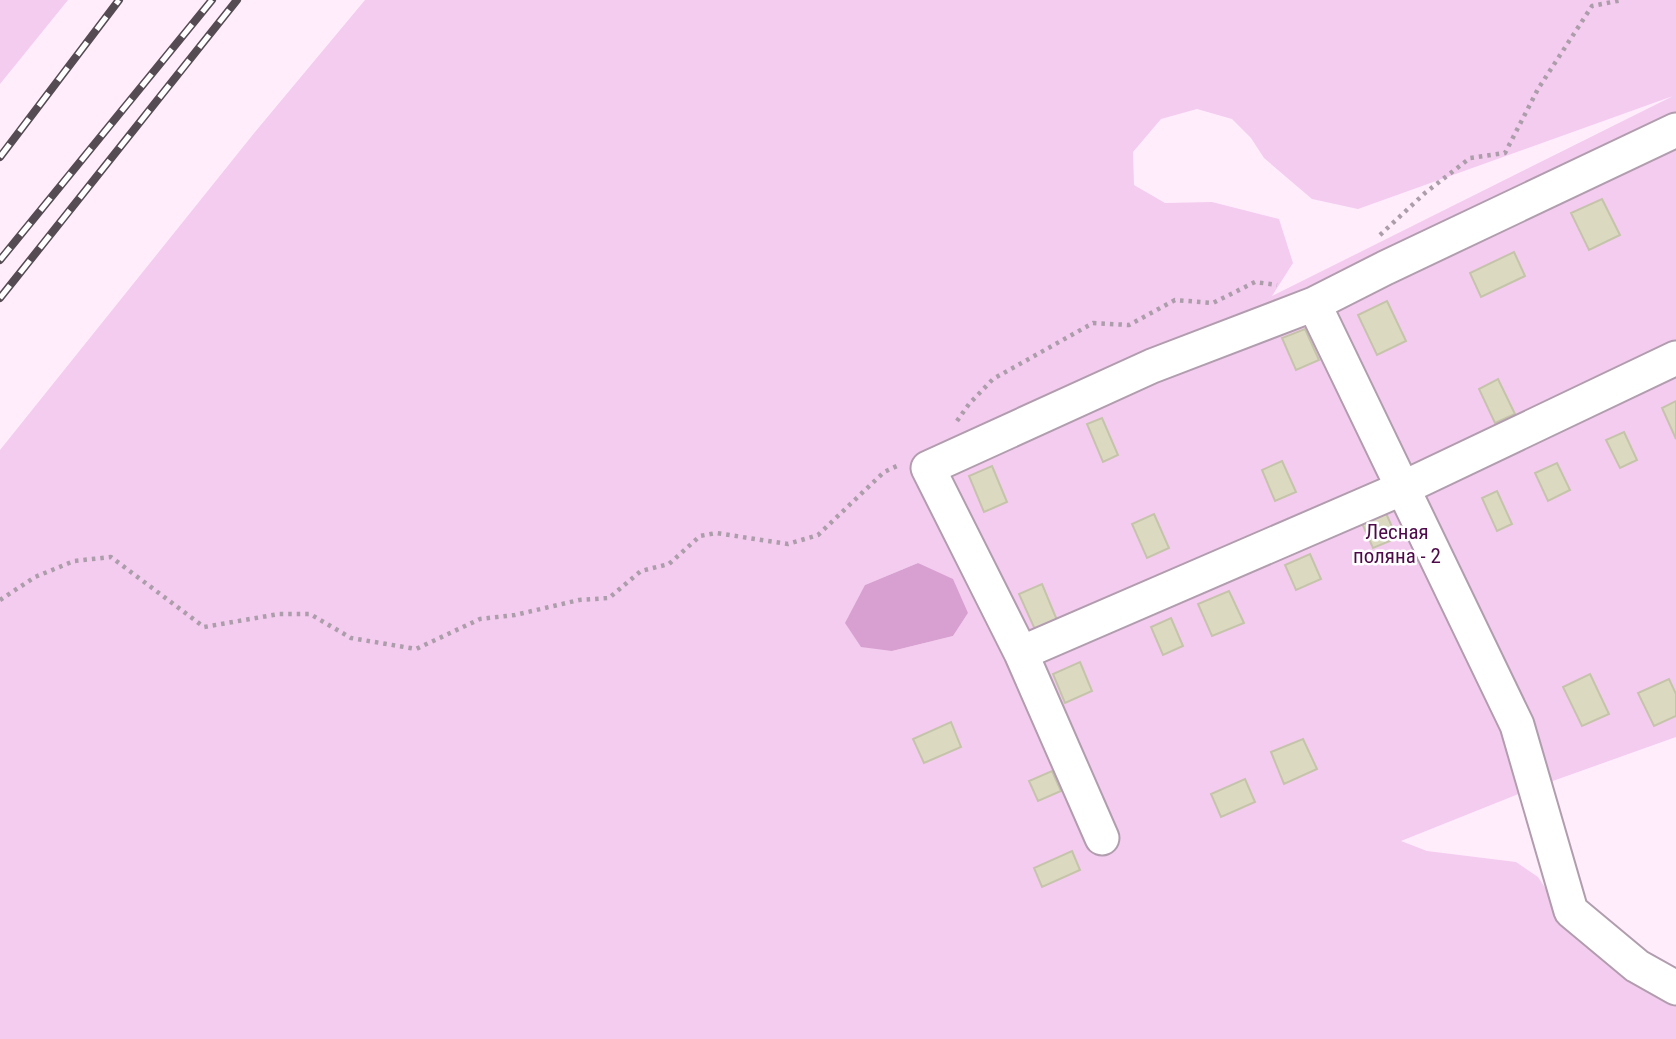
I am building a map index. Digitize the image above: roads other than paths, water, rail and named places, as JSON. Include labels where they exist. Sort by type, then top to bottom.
[{"type":"street","points":[[1102,838],[1021,653],[928,467],[1152,366],[1314,304],[1676,130]]},
{"type":"street","points":[[1314,304],[1517,725],[1571,912],[1637,966],[1676,988]]},
{"type":"street","points":[[1021,653],[1403,488],[1676,358]]},
{"type":"railway","points":[[0,157],[119,0]]},
{"type":"railway","points":[[0,260],[212,0]]},
{"type":"railway","points":[[0,298],[237,0]]},
{"type":"park label","name":"Лесная поляна - 2","points":[[1397,544]]}]
